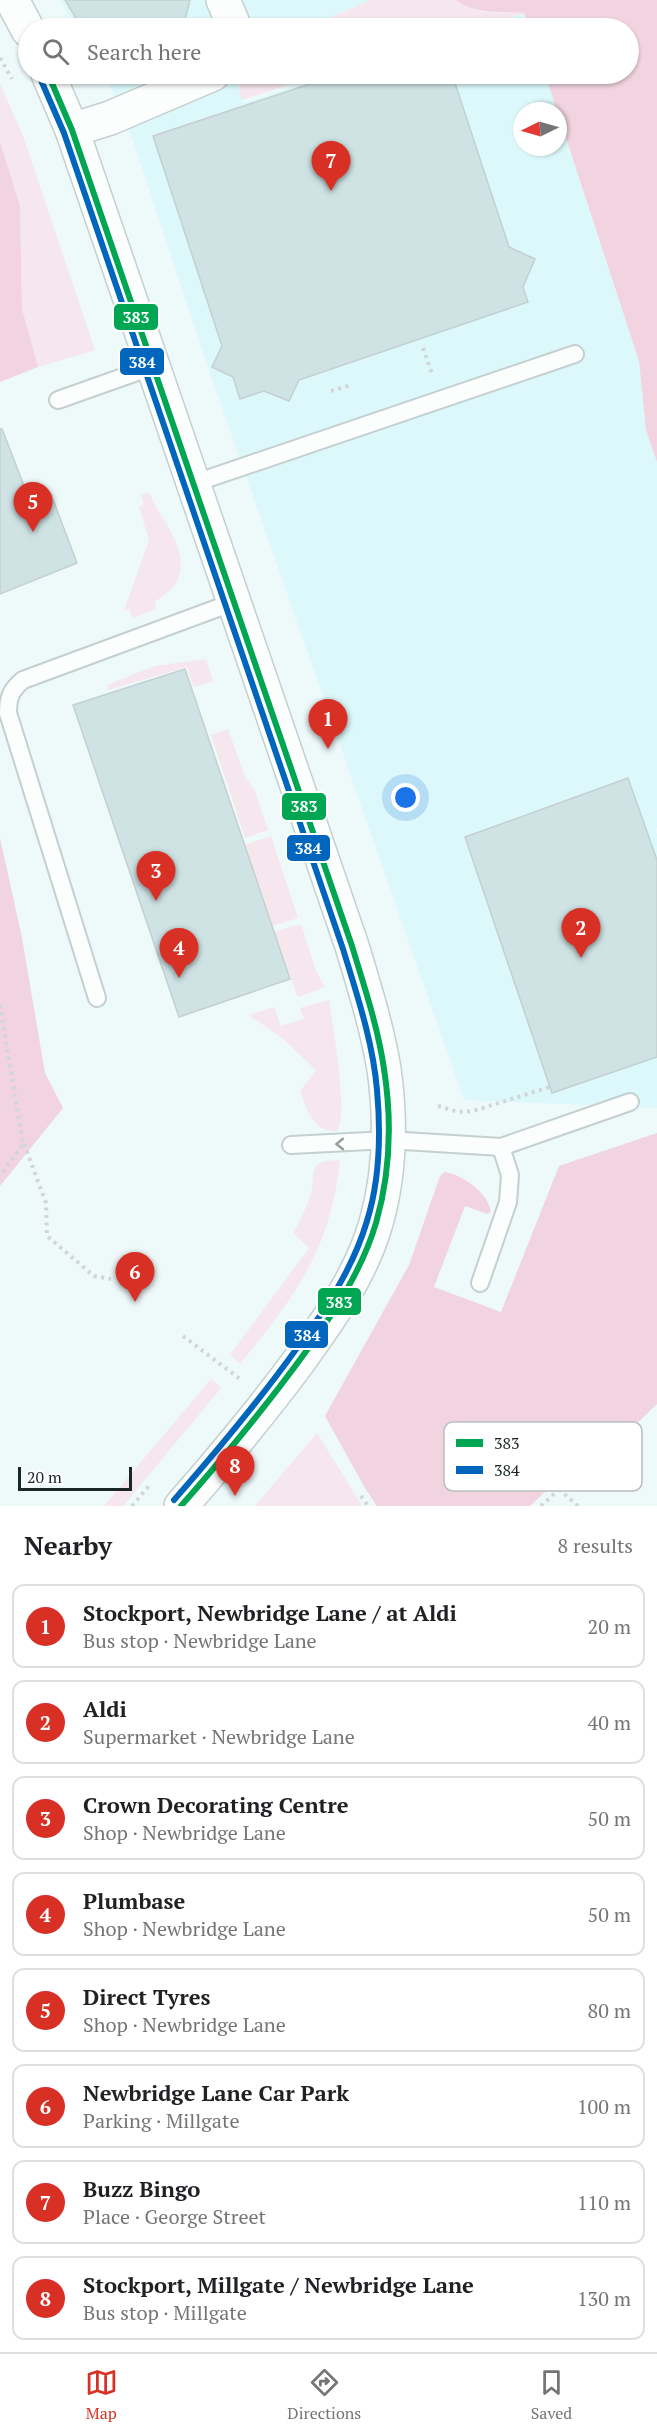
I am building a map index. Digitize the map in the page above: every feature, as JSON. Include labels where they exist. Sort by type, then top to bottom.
[{"type":"street","points":[[12,0],[22,18]]},
{"type":"street","points":[[223,0],[231,18]]},
{"type":"street","points":[[52,84],[72,130],[352,946],[377,1032],[384,1070],[387,1162],[376,1222],[360,1266],[336,1311],[281,1384],[181,1506]]},
{"type":"street","points":[[72,130],[110,118],[190,84]]},
{"type":"lane","points":[[192,484],[575,354]]},
{"type":"lane","points":[[58,400],[154,366]]},
{"type":"lane","points":[[98,998],[8,713],[8,699],[13,689],[23,680],[234,602]]},
{"type":"lane","points":[[291,1145],[388,1140],[501,1147],[630,1102]]},
{"type":"lane","points":[[480,1283],[508,1202],[510,1175],[501,1147]]},
{"type":"path","points":[[423,348],[433,374]]},
{"type":"path","points":[[331,391],[351,385]]},
{"type":"path","points":[[0,1005],[23,1144],[46,1203],[47,1236],[94,1276],[111,1279]]},
{"type":"path","points":[[438,1106],[458,1112],[473,1112],[550,1087]]},
{"type":"path","points":[[0,1176],[23,1144]]},
{"type":"path","points":[[183,1336],[241,1380]]},
{"type":"path","points":[[234,1388],[248,1371]]},
{"type":"path","points":[[132,1506],[154,1480]]},
{"type":"path","points":[[541,1506],[557,1491]]},
{"type":"path","points":[[561,1491],[578,1506]]},
{"type":"path","points":[[361,1496],[368,1506]]},
{"type":"shaded area","points":[[60,0],[371,0],[329,18],[71,18]]},
{"type":"shaded area","points":[[371,0],[456,0],[479,10],[525,13],[509,18],[329,18]]},
{"type":"shaded area","points":[[456,0],[657,0],[657,462],[646,430],[639,361],[567,141],[567,102],[554,102],[548,84],[639,84],[639,18],[526,18],[524,13],[471,8]]},
{"type":"shaded area","points":[[525,13],[527,18],[508,18]]},
{"type":"shaded area","points":[[0,84],[23,136],[95,350],[38,367],[22,309],[20,206],[0,142]]},
{"type":"shaded area","points":[[109,84],[240,84],[238,86],[244,103],[304,84],[548,84],[554,102],[513,102],[513,156],[567,156],[567,141],[639,361],[646,430],[657,462],[657,828],[655,829],[657,835],[657,1108],[464,1100],[209,370],[132,138]]},
{"type":"shaded area","points":[[240,84],[291,84],[242,100],[238,86]]},
{"type":"shaded area","points":[[0,142],[20,206],[22,309],[38,367],[0,382]]},
{"type":"shaded area","points":[[149,492],[178,547],[180,571],[174,586],[155,602],[156,609],[133,618],[129,609],[124,611],[149,540],[139,507],[144,504],[141,495]]},
{"type":"shaded area","points":[[206,659],[213,681],[194,687],[187,667],[108,690],[107,685],[155,666]]},
{"type":"shaded area","points":[[228,729],[245,777],[255,791],[268,830],[245,838],[211,735]]},
{"type":"shaded area","points":[[271,836],[298,918],[272,926],[244,845]]},
{"type":"shaded area","points":[[0,838],[22,938],[45,1073],[63,1108],[0,1186]]},
{"type":"shaded area","points":[[301,924],[316,971],[325,987],[298,997],[274,932]]},
{"type":"shaded area","points":[[329,1000],[341,1089],[340,1122],[337,1131],[322,1128],[317,1124],[308,1112],[300,1091],[316,1070],[282,1038],[249,1015],[274,1007],[281,1026],[304,1019],[300,1008]]},
{"type":"shaded area","points":[[657,1133],[657,1404],[638,1422],[444,1422],[444,1491],[546,1491],[530,1506],[377,1506],[325,1416],[409,1265],[440,1176],[445,1172],[466,1181],[485,1197],[491,1211],[488,1214],[465,1206],[434,1287],[501,1312],[559,1166]]},
{"type":"shaded area","points":[[340,1160],[328,1221],[319,1246],[294,1293],[240,1364],[230,1355],[309,1248],[293,1233],[308,1201],[315,1168],[322,1162]]},
{"type":"shaded area","points":[[211,1379],[221,1388],[123,1506],[104,1506]]},
{"type":"shaded area","points":[[317,1433],[362,1506],[255,1506]]},
{"type":"building","points":[[65,0],[190,0],[186,18],[76,18]]},
{"type":"building","points":[[310,84],[455,84],[509,247],[535,259],[523,287],[528,302],[299,380],[289,401],[264,391],[240,399],[233,377],[212,367],[222,346],[153,136]]},
{"type":"building","points":[[0,429],[2,429],[30,501],[51,494],[77,563],[0,594]]},
{"type":"building","points":[[185,669],[290,979],[179,1017],[73,705]]},
{"type":"building","points":[[628,778],[657,860],[657,1057],[552,1093],[465,837]]},
{"type":"transit line","name":"384","points":[[43,84],[64,133],[343,949],[368,1036],[377,1090],[379,1140],[375,1189],[367,1221],[346,1272],[338,1288],[283,1368],[174,1500]]},
{"type":"transit line","name":"383","points":[[52,84],[72,130],[352,946],[374,1022],[387,1088],[388,1147],[381,1204],[370,1240],[355,1274],[328,1320],[292,1370],[246,1430],[181,1506]]},
{"type":"place","name":"Buzz Bingo","points":[[331,191]]},
{"type":"place","name":"Direct Tyres","points":[[33,532]]},
{"type":"place","name":"Stockport, Newbridge Lane / at Aldi","points":[[328,749]]},
{"type":"place","name":"Crown Decorating Centre","points":[[156,901]]},
{"type":"place","name":"Aldi","points":[[581,958]]},
{"type":"place","name":"Plumbase","points":[[179,978]]},
{"type":"place","name":"Newbridge Lane Car Park","points":[[135,1302]]},
{"type":"place","name":"Stockport, Millgate / Newbridge Lane","points":[[235,1496]]}]
